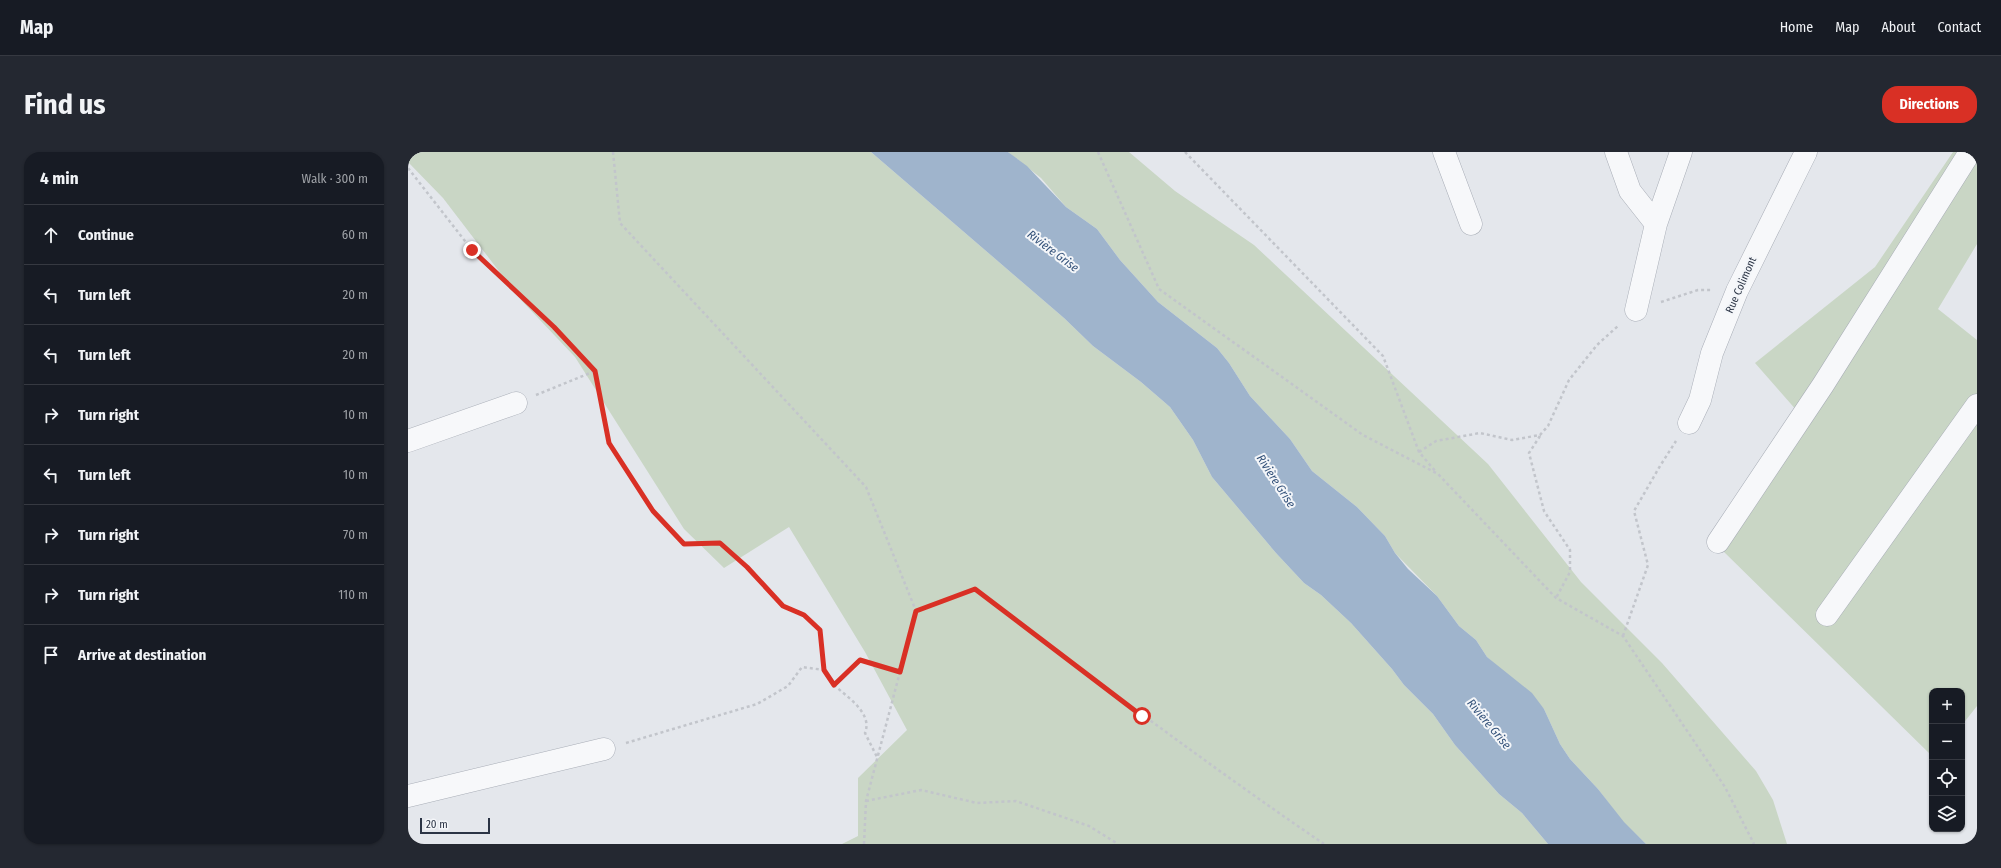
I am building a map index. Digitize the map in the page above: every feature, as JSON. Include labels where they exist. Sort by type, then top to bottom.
[{"type":"street","points":[[1444,152],[1471,224]]},
{"type":"street","points":[[1616,152],[1630,191],[1656,224]]},
{"type":"street","points":[[1636,310],[1656,224],[1681,152]]},
{"type":"street","name":"Rue Colimont","points":[[1689,422],[1700,400],[1712,353],[1736,291],[1806,152]]},
{"type":"street","points":[[1718,542],[1823,385],[1970,152]]},
{"type":"street","points":[[408,441],[516,403]]},
{"type":"street","points":[[1827,616],[1977,405]]},
{"type":"street","points":[[408,796],[604,749]]},
{"type":"path","points":[[613,152],[620,223],[866,487],[916,611],[866,802],[864,844]]},
{"type":"path","points":[[1098,152],[1159,289],[1363,435],[1438,474]]},
{"type":"path","points":[[1185,152],[1383,356],[1419,452],[1438,474],[1556,598],[1623,636],[1725,787],[1754,844]]},
{"type":"path","points":[[408,168],[472,250],[554,327],[595,371],[609,443],[653,511],[684,544],[720,543],[747,567],[783,606],[804,615],[820,630],[824,670],[834,685],[854,703],[866,717],[867,727],[865,732],[878,758]]},
{"type":"path","points":[[1556,598],[1570,572],[1570,550],[1544,511],[1536,487],[1529,453],[1540,435],[1548,426],[1569,380],[1597,345],[1636,310],[1698,290],[1736,291]]},
{"type":"path","points":[[516,403],[595,371]]},
{"type":"path","points":[[1623,636],[1648,565],[1634,511],[1660,466],[1689,422]]},
{"type":"path","points":[[1419,452],[1436,441],[1480,433],[1512,440],[1540,435]]},
{"type":"path","points":[[916,611],[975,589],[1142,716],[1266,805],[1324,844]]},
{"type":"path","points":[[834,685],[860,660],[900,672]]},
{"type":"path","points":[[604,749],[757,704],[788,686],[802,667],[824,670]]},
{"type":"path","points":[[866,802],[921,790],[977,803],[1016,801],[1089,826],[1118,844]]},
{"type":"green space","points":[[408,152],[871,152],[1064,318],[1093,346],[1141,382],[1170,407],[1193,440],[1212,477],[1276,553],[1304,583],[1321,595],[1351,623],[1392,669],[1404,685],[1433,714],[1455,745],[1499,794],[1522,813],[1548,844],[842,844],[858,836],[858,778],[907,730],[865,652],[789,527],[724,568],[684,529],[575,357],[521,300],[443,198],[408,162]]},
{"type":"green space","points":[[1008,152],[1129,152],[1175,191],[1254,245],[1488,464],[1581,582],[1662,663],[1756,771],[1773,800],[1787,844],[1646,844],[1623,822],[1598,789],[1570,759],[1560,744],[1544,709],[1487,657],[1476,640],[1459,626],[1437,596],[1395,553],[1385,536],[1357,507],[1312,471],[1290,439],[1250,396],[1229,363],[1217,348],[1158,302],[1120,260],[1097,229],[1066,207],[1041,178]]},
{"type":"green space","points":[[1953,152],[1977,152],[1977,244],[1938,309],[1977,340],[1977,706],[1965,721],[1965,688],[1929,688],[1929,753],[1722,550],[1805,420],[1755,363],[1875,267]]},
{"type":"water","name":"Rivière Grise","points":[[871,152],[1008,152],[1027,166],[1066,207],[1097,229],[1120,260],[1158,302],[1217,348],[1229,363],[1250,396],[1290,439],[1312,471],[1357,507],[1385,536],[1395,553],[1408,569],[1437,596],[1459,626],[1476,640],[1487,657],[1532,693],[1544,709],[1560,744],[1570,759],[1598,789],[1624,822],[1646,844],[1548,844],[1522,813],[1499,794],[1455,745],[1433,714],[1404,685],[1392,669],[1351,623],[1321,595],[1304,583],[1276,553],[1212,477],[1193,440],[1170,407],[1141,382],[1093,346],[1064,318]]},
{"type":"route","points":[[472,250],[554,327],[595,371],[609,443],[653,511],[684,544],[720,543],[747,567],[783,606],[804,615],[820,630],[824,670],[834,685],[860,660],[900,672],[916,611],[975,589],[1142,716]]}]
